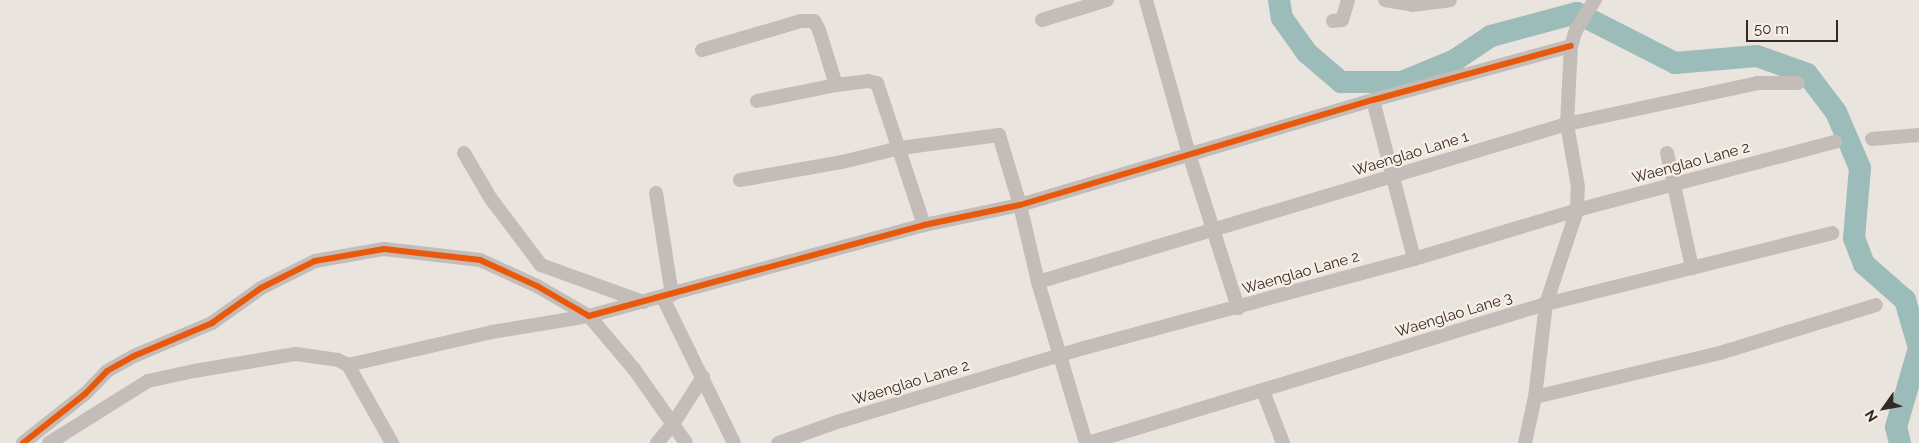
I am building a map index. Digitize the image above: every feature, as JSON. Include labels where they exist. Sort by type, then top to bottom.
[{"type":"street","points":[[1042,20],[1107,0]]},
{"type":"street","points":[[1146,0],[1189,154],[1238,308]]},
{"type":"street","points":[[1333,21],[1342,20],[1348,0]]},
{"type":"street","points":[[1385,0],[1412,5],[1450,0]]},
{"type":"street","points":[[1525,443],[1535,397],[1546,304],[1577,210],[1578,187],[1567,124],[1570,46],[1576,30],[1595,0]]},
{"type":"street","points":[[702,50],[801,21],[814,21],[819,30],[836,86]]},
{"type":"street","points":[[348,365],[492,332],[589,316],[667,297],[924,225],[1020,205],[1373,100],[1570,46]]},
{"type":"street","points":[[757,101],[868,81],[877,83],[924,225]]},
{"type":"street","name":"Waenglao Lane 1","points":[[1038,282],[1567,124],[1758,83],[1798,83]]},
{"type":"street","points":[[1373,100],[1414,259]]},
{"type":"street","points":[[740,180],[842,162],[900,148],[999,135],[1020,205],[1038,282],[1087,443]]},
{"type":"street","points":[[1872,139],[1919,135]]},
{"type":"street","name":"Waenglao Lane 2","points":[[778,443],[837,422],[1060,355],[1414,259],[1577,210],[1835,142]]},
{"type":"street","points":[[464,153],[491,199],[541,264],[643,302]]},
{"type":"street","points":[[1667,153],[1692,268]]},
{"type":"street","points":[[656,193],[667,297],[734,443]]},
{"type":"street","name":"Waenglao Lane 3","points":[[1087,443],[1546,304],[1832,233]]},
{"type":"street","points":[[23,443],[86,393],[107,371],[134,356],[212,323],[261,288],[315,261],[384,249],[480,260],[537,286],[589,316],[634,369],[686,443]]},
{"type":"street","points":[[1535,397],[1720,353],[1876,305]]},
{"type":"street","points":[[49,443],[148,381],[194,371],[296,354],[338,360],[348,365],[392,443]]},
{"type":"street","points":[[657,443],[703,377]]},
{"type":"street","points":[[1263,391],[1283,443]]},
{"type":"waterway","points":[[1279,0],[1282,18],[1307,53],[1341,82],[1402,82],[1455,60],[1491,36],[1577,13],[1675,63],[1757,56],[1807,74],[1836,112],[1860,168],[1854,238],[1864,264],[1905,300],[1919,348]]},
{"type":"waterway","points":[[1900,443],[1896,427],[1919,348]]},
{"type":"cycle path","points":[[23,443],[86,393],[107,371],[134,356],[212,323],[261,288],[315,261],[384,249],[480,260],[537,286],[589,316],[924,225],[1020,205],[1373,100],[1571,46]]}]
